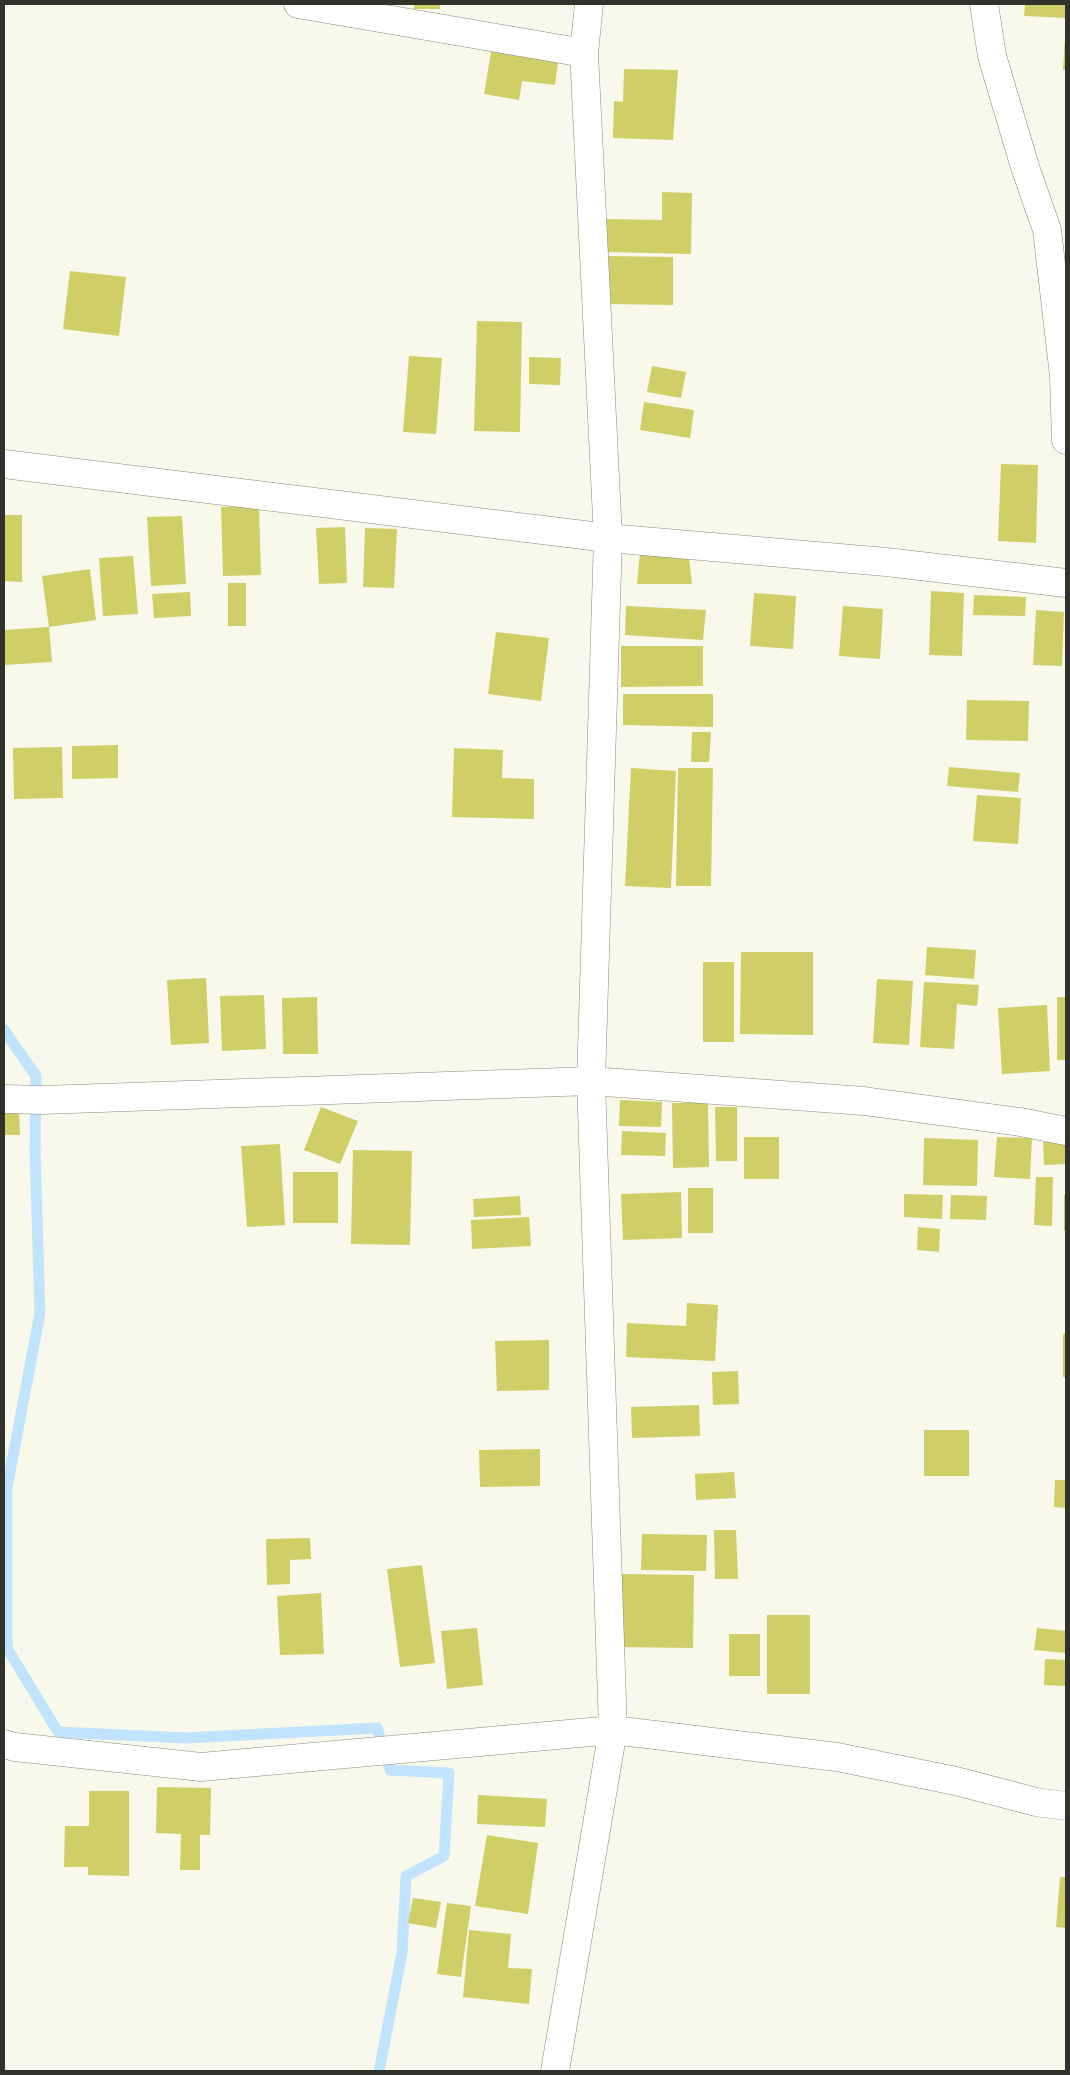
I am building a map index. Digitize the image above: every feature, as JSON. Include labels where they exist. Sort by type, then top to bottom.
[{"type":"street","points":[[298,4],[584,53]]},
{"type":"street","points":[[555,2071],[613,1730],[591,1081],[608,538],[584,53],[589,4]]},
{"type":"street","points":[[984,4],[992,56],[1025,167],[1047,230],[1064,376],[1066,440]]},
{"type":"street","points":[[4,464],[608,538],[886,562],[1066,583]]},
{"type":"street","points":[[24,1099],[591,1081],[864,1101],[1020,1122],[1066,1131]]},
{"type":"street","points":[[4,1744],[15,1747],[201,1767],[613,1730],[838,1757],[956,1782],[1036,1802],[1066,1806]]},
{"type":"building","points":[[414,4],[440,4],[440,9],[414,9]]},
{"type":"building","points":[[1025,4],[1066,4],[1066,18],[1024,16]]},
{"type":"building","points":[[1065,36],[1066,70],[1063,70]]},
{"type":"building","points":[[492,46],[559,55],[555,85],[522,81],[519,100],[484,94]]},
{"type":"building","points":[[624,69],[678,70],[673,140],[613,138],[614,101],[623,102]]},
{"type":"building","points":[[662,192],[692,193],[691,254],[605,252],[605,219],[662,220]]},
{"type":"building","points":[[604,256],[673,257],[673,305],[604,304]]},
{"type":"building","points":[[70,271],[126,277],[119,336],[63,329]]},
{"type":"building","points":[[477,321],[522,322],[520,432],[474,431]]},
{"type":"building","points":[[409,356],[442,358],[436,434],[403,432]]},
{"type":"building","points":[[529,357],[561,358],[560,385],[529,384]]},
{"type":"building","points":[[652,366],[686,372],[681,398],[647,392]]},
{"type":"building","points":[[644,402],[694,410],[690,438],[640,430]]},
{"type":"building","points":[[1001,464],[1038,465],[1036,543],[998,541]]},
{"type":"building","points":[[259,506],[261,575],[223,576],[221,507]]},
{"type":"building","points":[[4,515],[22,515],[22,582],[4,581]]},
{"type":"building","points":[[182,516],[186,584],[151,586],[147,517]]},
{"type":"building","points":[[345,527],[347,583],[319,584],[316,528]]},
{"type":"building","points":[[365,528],[397,529],[394,588],[363,587]]},
{"type":"building","points":[[640,553],[689,558],[692,584],[637,584]]},
{"type":"building","points":[[133,556],[138,614],[103,616],[99,558]]},
{"type":"building","points":[[90,569],[96,620],[49,627],[42,576]]},
{"type":"building","points":[[228,583],[246,583],[246,626],[228,626]]},
{"type":"building","points":[[931,591],[964,593],[962,656],[929,655]]},
{"type":"building","points":[[190,592],[191,616],[154,618],[152,594]]},
{"type":"building","points":[[754,593],[796,596],[793,649],[750,646]]},
{"type":"building","points":[[974,595],[1026,597],[1025,616],[973,615]]},
{"type":"building","points":[[626,606],[706,610],[703,640],[625,635]]},
{"type":"building","points":[[843,606],[883,609],[880,659],[839,656]]},
{"type":"building","points":[[1036,610],[1064,612],[1062,666],[1033,665]]},
{"type":"building","points":[[49,627],[52,662],[5,665],[4,630]]},
{"type":"building","points":[[496,632],[549,638],[541,701],[488,694]]},
{"type":"building","points":[[621,646],[703,646],[703,686],[621,687]]},
{"type":"building","points":[[623,694],[713,694],[713,727],[623,725]]},
{"type":"building","points":[[967,700],[1029,701],[1028,741],[966,740]]},
{"type":"building","points":[[692,732],[711,732],[709,762],[691,762]]},
{"type":"building","points":[[118,745],[118,778],[72,779],[72,746]]},
{"type":"building","points":[[62,747],[63,798],[14,799],[13,748]]},
{"type":"building","points":[[454,748],[503,750],[502,778],[534,779],[534,819],[452,817]]},
{"type":"building","points":[[949,767],[1020,773],[1018,792],[947,786]]},
{"type":"building","points":[[631,768],[676,771],[671,888],[625,886]]},
{"type":"building","points":[[678,768],[713,768],[711,886],[676,886]]},
{"type":"building","points":[[977,795],[1021,798],[1018,844],[973,841]]},
{"type":"building","points":[[927,947],[976,950],[974,979],[925,975]]},
{"type":"building","points":[[741,952],[813,952],[813,1035],[740,1034]]},
{"type":"building","points":[[703,962],[734,962],[734,1042],[703,1042]]},
{"type":"building","points":[[206,978],[209,1043],[171,1045],[167,980]]},
{"type":"building","points":[[877,979],[913,981],[909,1045],[873,1043]]},
{"type":"building","points":[[924,982],[979,985],[977,1006],[957,1004],[954,1049],[920,1047]]},
{"type":"building","points":[[264,995],[266,1049],[222,1051],[220,996]]},
{"type":"building","points":[[317,997],[318,1054],[283,1054],[282,998]]},
{"type":"building","points":[[1057,997],[1066,997],[1066,1060],[1057,1060]]},
{"type":"building","points":[[1047,1005],[1050,1071],[1002,1074],[998,1008]]},
{"type":"building","points":[[620,1100],[662,1102],[661,1127],[619,1126]]},
{"type":"building","points":[[672,1103],[708,1103],[709,1167],[673,1168]]},
{"type":"building","points":[[321,1107],[358,1121],[340,1164],[304,1150]]},
{"type":"building","points":[[715,1107],[737,1107],[737,1161],[716,1161]]},
{"type":"building","points":[[19,1111],[20,1135],[4,1135],[4,1112]]},
{"type":"building","points":[[622,1131],[666,1133],[665,1156],[621,1155]]},
{"type":"building","points":[[744,1137],[779,1137],[779,1179],[744,1179]]},
{"type":"building","points":[[997,1137],[1032,1138],[1030,1179],[994,1177]]},
{"type":"building","points":[[924,1138],[978,1140],[977,1186],[923,1185]]},
{"type":"building","points":[[1066,1141],[1066,1164],[1044,1165],[1043,1142]]},
{"type":"building","points":[[280,1144],[285,1225],[247,1227],[241,1146]]},
{"type":"building","points":[[353,1150],[412,1151],[410,1245],[351,1244]]},
{"type":"building","points":[[293,1172],[338,1172],[338,1223],[293,1223]]},
{"type":"building","points":[[1036,1177],[1053,1177],[1052,1226],[1034,1225]]},
{"type":"building","points":[[688,1188],[713,1188],[713,1233],[688,1233]]},
{"type":"building","points":[[681,1192],[682,1238],[623,1240],[621,1194]]},
{"type":"building","points":[[904,1194],[943,1195],[942,1219],[904,1217]]},
{"type":"building","points":[[951,1195],[987,1196],[986,1220],[950,1219]]},
{"type":"building","points":[[1064,1195],[1066,1195],[1066,1231],[1064,1231]]},
{"type":"building","points":[[520,1196],[521,1215],[474,1217],[473,1199]]},
{"type":"building","points":[[529,1217],[531,1246],[472,1249],[471,1220]]},
{"type":"building","points":[[918,1227],[940,1229],[939,1252],[917,1250]]},
{"type":"building","points":[[687,1303],[718,1305],[715,1361],[626,1357],[627,1323],[686,1326]]},
{"type":"building","points":[[1063,1334],[1066,1334],[1066,1377],[1063,1377]]},
{"type":"building","points":[[549,1340],[549,1390],[497,1391],[495,1341]]},
{"type":"building","points":[[738,1371],[739,1404],[713,1405],[712,1372]]},
{"type":"building","points":[[699,1405],[700,1436],[632,1438],[631,1407]]},
{"type":"building","points":[[924,1430],[969,1430],[969,1476],[924,1476]]},
{"type":"building","points":[[540,1449],[540,1486],[480,1487],[479,1450]]},
{"type":"building","points":[[734,1472],[736,1498],[696,1500],[695,1474]]},
{"type":"building","points":[[1055,1480],[1066,1480],[1066,1508],[1054,1507]]},
{"type":"building","points":[[714,1530],[736,1530],[738,1579],[715,1579]]},
{"type":"building","points":[[642,1534],[707,1535],[706,1571],[641,1570]]},
{"type":"building","points":[[310,1538],[311,1559],[290,1560],[290,1584],[267,1585],[266,1539]]},
{"type":"building","points":[[422,1565],[435,1663],[400,1667],[387,1569]]},
{"type":"building","points":[[620,1574],[694,1575],[693,1648],[619,1647]]},
{"type":"building","points":[[321,1593],[324,1654],[280,1655],[277,1596]]},
{"type":"building","points":[[767,1615],[810,1615],[810,1694],[767,1694]]},
{"type":"building","points":[[477,1628],[483,1685],[447,1689],[441,1631]]},
{"type":"building","points":[[1037,1628],[1066,1631],[1066,1653],[1034,1650]]},
{"type":"building","points":[[729,1634],[760,1634],[760,1676],[729,1676]]},
{"type":"building","points":[[1045,1659],[1066,1660],[1066,1686],[1044,1685]]},
{"type":"building","points":[[157,1787],[211,1788],[210,1835],[200,1835],[200,1870],[180,1870],[181,1834],[156,1833]]},
{"type":"building","points":[[89,1791],[129,1791],[129,1876],[88,1875],[88,1867],[64,1867],[65,1826],[89,1826]]},
{"type":"building","points":[[478,1795],[547,1799],[545,1827],[477,1824]]},
{"type":"building","points":[[487,1835],[538,1843],[528,1914],[475,1906]]},
{"type":"building","points":[[1060,1877],[1066,1877],[1066,1928],[1056,1927]]},
{"type":"building","points":[[413,1898],[441,1902],[436,1928],[408,1923]]},
{"type":"building","points":[[447,1903],[471,1906],[461,1977],[437,1974]]},
{"type":"building","points":[[469,1930],[511,1934],[508,1968],[532,1969],[529,2004],[463,1997]]},
{"type":"waterway","points":[[4,1030],[36,1076],[35,1151],[40,1313],[7,1488],[7,1648],[58,1732],[186,1738],[377,1728],[390,1770],[449,1773],[444,1856],[406,1876],[402,1953],[379,2071]]}]
